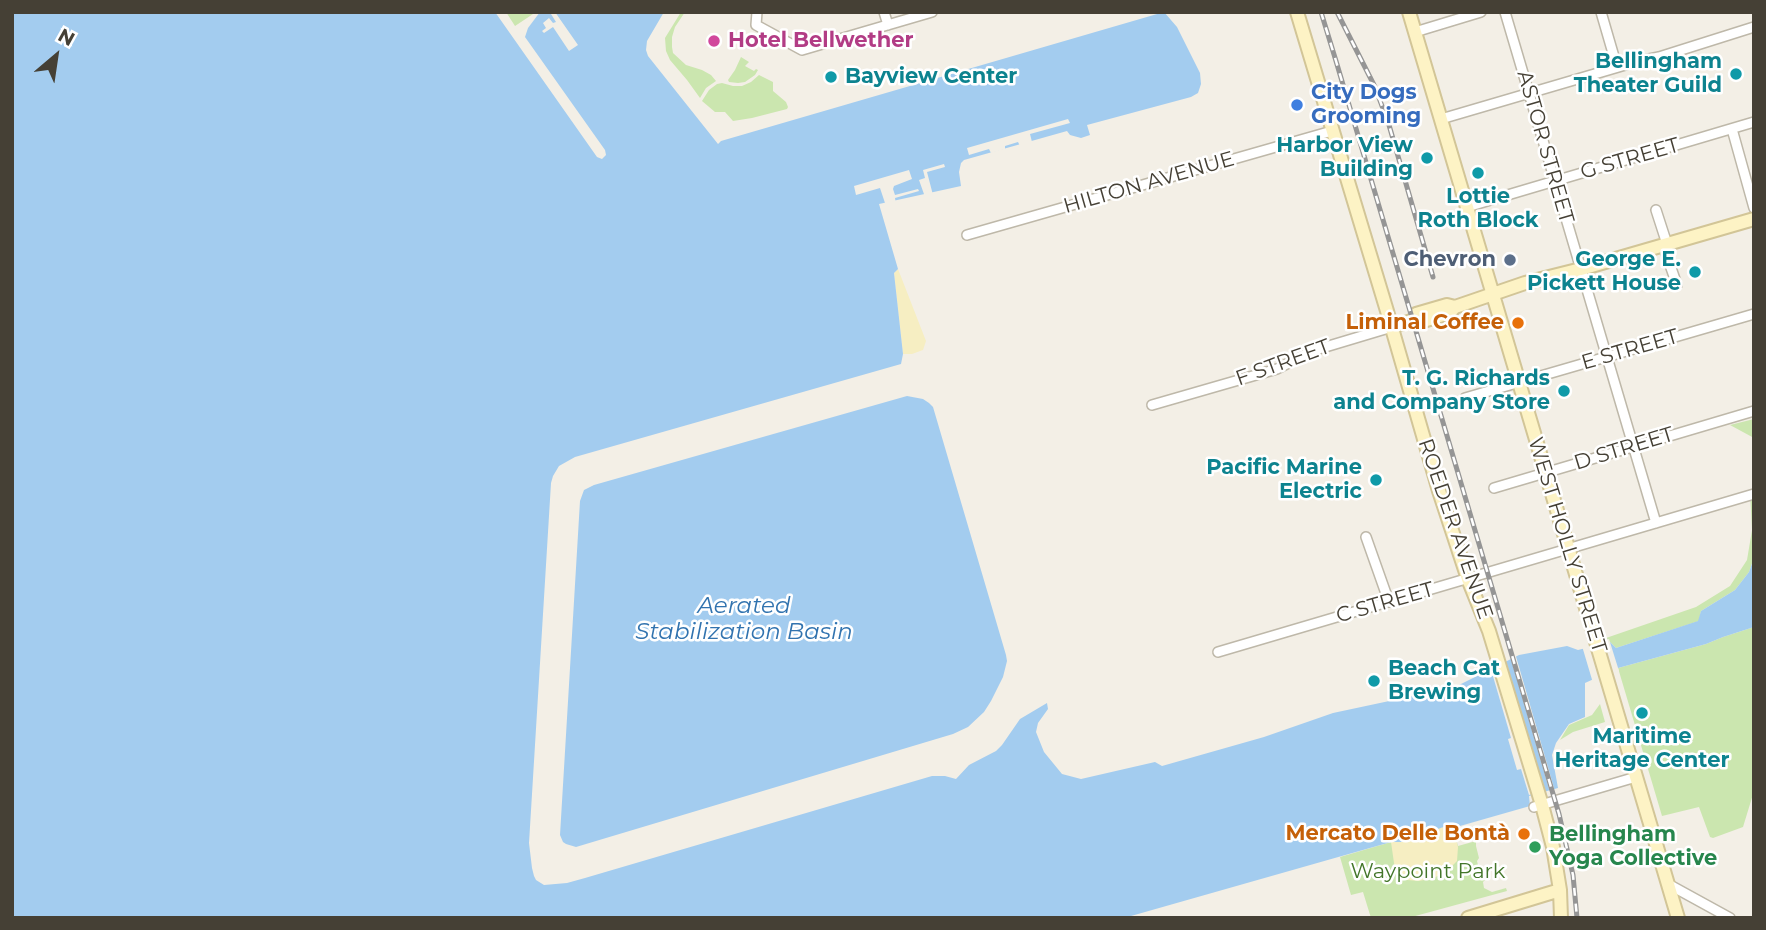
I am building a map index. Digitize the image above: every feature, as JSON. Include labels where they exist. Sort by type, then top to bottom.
[{"type":"main road","name":"ROEDER AVENUE","points":[[1297,12],[1439,491],[1468,579],[1486,621],[1553,847],[1561,896],[1561,918]]},
{"type":"main road","name":"WEST HOLLY STREET","points":[[1409,12],[1678,918]]},
{"type":"main road","name":"F STREET","points":[[1392,327],[1413,320],[1416,314],[1447,305],[1455,307],[1525,283],[1754,219]]},
{"type":"main road","points":[[1468,918],[1561,896]]},
{"type":"street","points":[[757,12],[756,25],[802,50],[932,12]]},
{"type":"street","points":[[884,12],[888,25]]},
{"type":"street","points":[[1415,32],[1481,12]]},
{"type":"street","name":"ASTOR STREET","points":[[1505,12],[1656,523]]},
{"type":"street","points":[[1601,12],[1618,67]]},
{"type":"street","points":[[1441,119],[1754,27]]},
{"type":"street","name":"G STREET","points":[[1467,207],[1754,122]]},
{"type":"street","points":[[1732,129],[1754,208]]},
{"type":"street","name":"HILTON AVENUE","points":[[967,235],[1332,131]]},
{"type":"street","points":[[1657,210],[1677,285]]},
{"type":"street","name":"E STREET","points":[[1465,398],[1754,314]]},
{"type":"street","name":"F STREET","points":[[1152,405],[1277,369],[1311,351],[1392,327]]},
{"type":"street","name":"D STREET","points":[[1494,488],[1754,411]]},
{"type":"street","name":"C STREET","points":[[1218,652],[1754,495]]},
{"type":"street","points":[[1366,537],[1389,602]]},
{"type":"street","points":[[1538,802],[1636,777]]},
{"type":"street","points":[[1668,884],[1730,918]]},
{"type":"green space","points":[[506,12],[536,12],[515,26]]},
{"type":"green space","points":[[681,12],[685,12],[672,37],[673,53],[686,65],[702,70],[716,81],[706,88],[700,98],[666,51],[665,38]]},
{"type":"green space","points":[[741,57],[749,62],[745,66],[754,71],[758,70],[745,82],[729,82],[728,80]]},
{"type":"green space","points":[[759,75],[773,82],[773,91],[786,102],[787,109],[733,121],[725,112],[715,112],[702,101],[717,84],[742,86]]},
{"type":"green space","points":[[1754,419],[1754,438],[1730,425]]},
{"type":"green space","points":[[1754,491],[1754,558],[1749,572],[1735,590],[1701,611],[1699,621],[1616,648],[1610,642],[1607,643],[1606,638],[1696,607],[1730,586],[1747,560],[1752,530],[1750,492]]},
{"type":"green space","points":[[1754,627],[1754,791],[1743,827],[1713,838],[1710,837],[1699,807],[1662,816],[1618,668],[1706,644]]},
{"type":"green space","points":[[1600,704],[1605,722],[1573,732],[1560,740],[1569,725],[1592,715]]},
{"type":"green space","name":"Waypoint Park","points":[[1449,825],[1453,828],[1458,846],[1476,841],[1479,858],[1477,861],[1478,865],[1481,865],[1485,880],[1484,888],[1492,892],[1506,888],[1507,891],[1408,918],[1371,918],[1363,892],[1351,895],[1340,857],[1391,842],[1401,842]]},
{"type":"sand","points":[[898,269],[926,341],[923,350],[912,354],[903,354],[894,273]]},
{"type":"sand","points":[[1449,825],[1453,828],[1458,847],[1457,861],[1448,870],[1434,878],[1419,881],[1407,880],[1395,870],[1391,842],[1401,842]]},
{"type":"water","points":[[12,12],[495,12],[597,157],[602,159],[606,155],[605,150],[525,37],[540,12],[664,12],[647,41],[648,56],[718,144],[1164,12],[1177,27],[1200,73],[1198,93],[1087,125],[1090,135],[1081,138],[1070,135],[1067,131],[964,160],[959,172],[961,186],[879,204],[898,269],[894,273],[903,354],[901,364],[575,457],[559,466],[551,483],[529,843],[534,876],[544,885],[585,878],[932,776],[956,779],[969,765],[996,751],[1020,719],[1047,703],[1048,709],[1038,723],[1036,732],[1044,752],[1062,774],[1081,779],[1155,762],[1162,766],[1264,737],[1333,713],[1455,687],[1519,655],[1567,646],[1578,650],[1610,642],[1616,648],[1698,621],[1701,611],[1735,590],[1749,572],[1754,558],[1754,627],[1706,644],[1618,668],[1585,683],[1585,717],[1569,724],[1556,743],[1552,755],[1558,788],[1529,796],[1530,806],[1453,828],[1449,825],[1401,842],[1391,842],[1124,918],[12,918]]},
{"type":"water","name":"Aerated Stabilization Basin","points":[[907,396],[923,399],[933,407],[1006,655],[1003,677],[984,712],[968,727],[953,734],[576,847],[563,842],[560,835],[580,501],[584,490]]},
{"type":"pier","points":[[555,12],[578,45],[569,51],[553,27],[544,33],[542,31],[546,28],[543,23],[549,18],[553,23],[556,22],[551,14]]},
{"type":"pier","points":[[1068,119],[1070,123],[1030,134],[1032,142],[1020,146],[1018,142],[991,153],[989,149],[969,155],[967,148]]},
{"type":"pier","points":[[944,164],[945,167],[927,172],[933,195],[925,197],[919,180],[925,178],[923,170]]},
{"type":"pier","points":[[909,170],[912,179],[894,186],[895,195],[918,189],[919,191],[895,198],[896,204],[886,206],[880,188],[856,195],[854,186]]},
{"type":"pier","points":[[1609,639],[1619,671],[1593,683],[1582,646]]},
{"type":"pier","points":[[1515,653],[1554,788],[1549,789],[1510,656]]},
{"type":"pier","points":[[1505,658],[1544,791],[1529,795],[1521,769],[1517,770],[1508,739],[1511,738],[1490,666]]},
{"type":"railway","points":[[1321,12],[1559,814],[1573,875],[1577,918]]},
{"type":"railway","points":[[1337,12],[1375,87],[1389,125],[1433,277]]},
{"type":"place","name":"Hotel Bellwether","points":[[714,41]]},
{"type":"place","name":"Bellingham Theater Guild","points":[[1736,74]]},
{"type":"place","name":"Bayview Center","points":[[831,77]]},
{"type":"place","name":"City Dogs Grooming","points":[[1297,105]]},
{"type":"place","name":"Harbor View Building","points":[[1427,158]]},
{"type":"place","name":"Lottie Roth Block","points":[[1478,173]]},
{"type":"place","name":"Chevron","points":[[1510,260]]},
{"type":"place","name":"George E. Pickett House","points":[[1695,272]]},
{"type":"place","name":"Liminal Coffee","points":[[1518,323]]},
{"type":"place","name":"T. G. Richards and Company Store","points":[[1564,391]]},
{"type":"place","name":"Pacific Marine Electric","points":[[1376,480]]},
{"type":"place","name":"Beach Cat Brewing","points":[[1374,681]]},
{"type":"place","name":"Maritime Heritage Center","points":[[1642,713]]},
{"type":"place","name":"Mercato Delle Bontà","points":[[1524,834]]},
{"type":"place","name":"Bellingham Yoga Collective","points":[[1535,847]]}]
